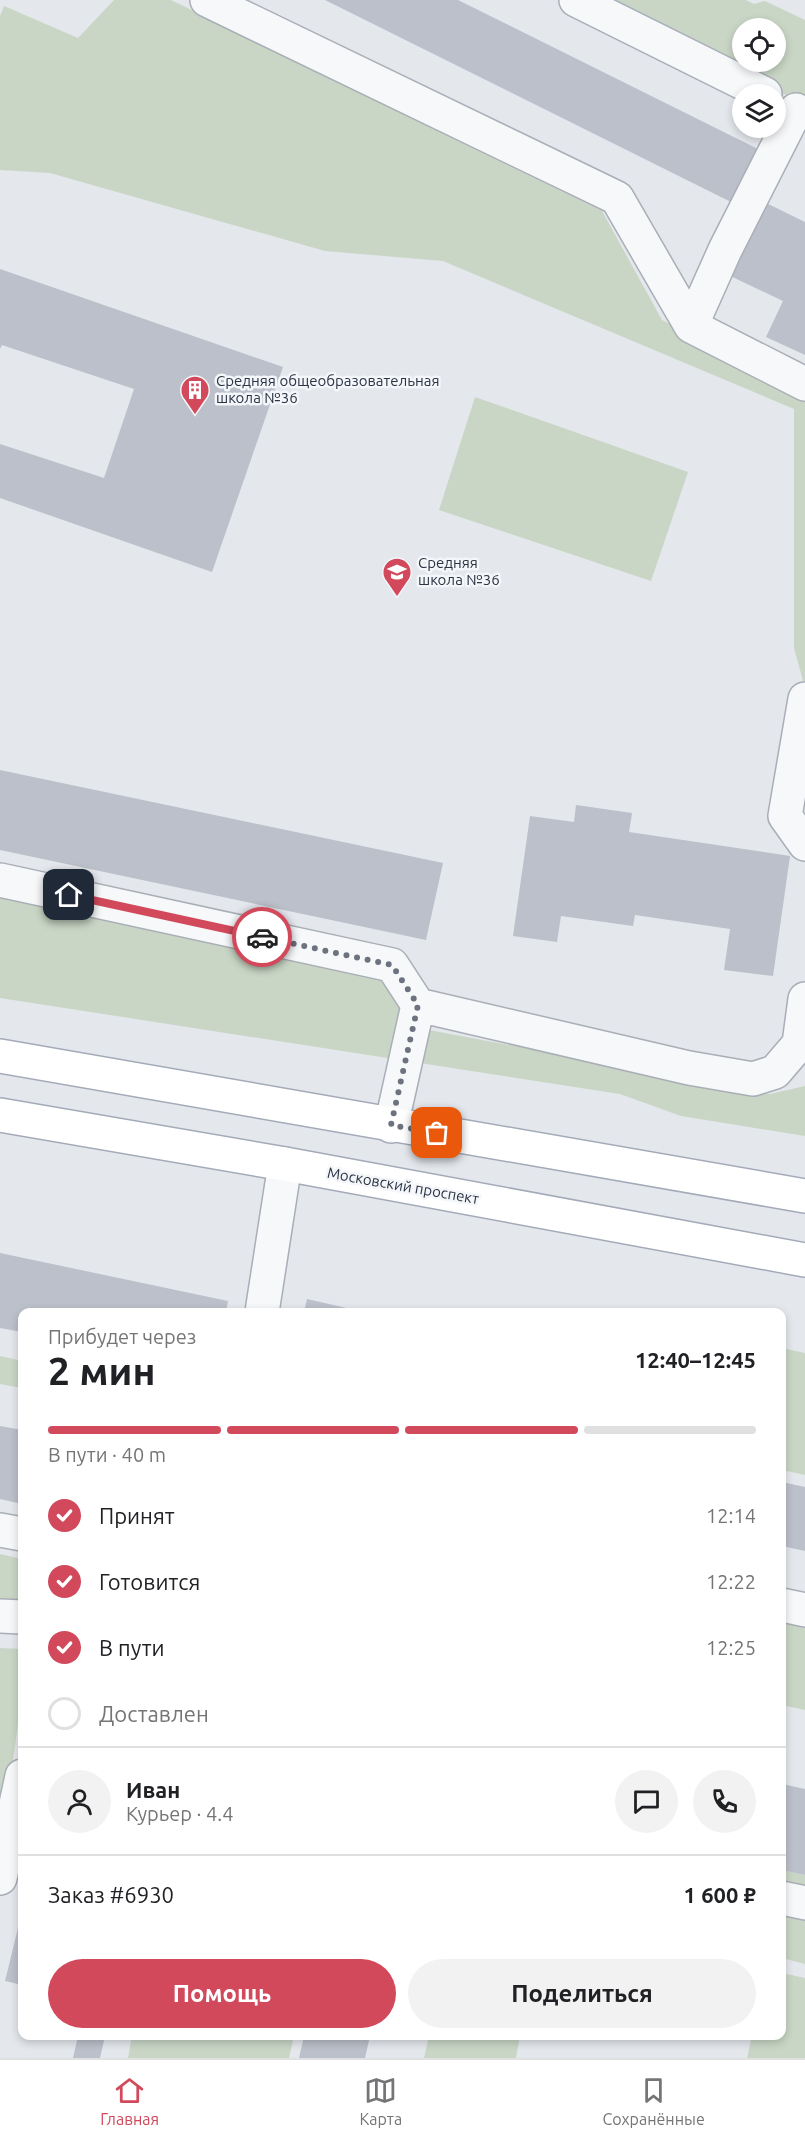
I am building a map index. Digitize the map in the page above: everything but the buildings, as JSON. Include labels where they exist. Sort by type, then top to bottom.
[{"type":"main road","points":[[0,1056],[805,1196]]},
{"type":"main road","name":"Московский проспект","points":[[0,1115],[285,1164],[805,1260]]},
{"type":"street","points":[[207,0],[617,198],[691,326],[805,384]]},
{"type":"street","points":[[576,0],[745,84]]},
{"type":"street","points":[[691,326],[792,108]]},
{"type":"street","points":[[805,699],[785,816],[805,844]]},
{"type":"street","points":[[0,880],[392,965],[418,1005],[689,1068],[753,1079],[775,1072],[802,1045],[805,999]]},
{"type":"street","points":[[391,1125],[418,1005]]},
{"type":"street","points":[[263,1308],[285,1164]]},
{"type":"street","points":[[0,1530],[18,1533]]},
{"type":"street","points":[[786,1606],[805,1610]]},
{"type":"street","points":[[0,1616],[18,1617]]},
{"type":"street","points":[[0,1878],[18,1795]]},
{"type":"street","points":[[786,1899],[805,1903]]},
{"type":"green space","points":[[114,0],[171,0],[602,211],[662,320],[794,389],[805,398],[805,688],[794,648],[794,409],[443,261],[325,251],[50,173],[0,170],[0,16],[4,6],[78,38]]},
{"type":"green space","points":[[592,0],[746,0],[754,4],[765,1],[805,20],[805,104],[786,95],[786,84],[764,84],[739,72],[786,72],[786,18],[732,18],[732,68]]},
{"type":"green space","points":[[475,397],[688,472],[651,581],[439,510]]},
{"type":"green space","points":[[0,897],[386,977],[429,1030],[770,1094],[805,1086],[805,1136],[681,1116],[620,1094],[0,998]]},
{"type":"green space","points":[[786,1349],[805,1353],[805,1475],[786,1471]]},
{"type":"green space","points":[[0,1356],[18,1360],[18,1387],[0,1384]]},
{"type":"green space","points":[[0,1554],[18,1558],[18,1600],[0,1598]]},
{"type":"green space","points":[[786,1623],[805,1626],[805,1710],[786,1706]]},
{"type":"green space","points":[[0,1648],[18,1649],[18,1720],[0,1824]]},
{"type":"green space","points":[[786,1871],[805,1875],[805,1964],[786,1959]]},
{"type":"green space","points":[[786,1974],[805,1978],[805,2058],[747,2058],[751,2040],[786,2040]]},
{"type":"green space","points":[[131,2040],[293,2040],[289,2058],[128,2058]]},
{"type":"green space","points":[[428,2040],[519,2040],[516,2058],[424,2058]]},
{"type":"way so far","points":[[262,937],[392,965],[418,1005],[391,1125],[437,1133]]},
{"type":"place","name":"Средняя общеобразовательная школа №36","points":[[195,416]]},
{"type":"place","name":"Средняя школа №36","points":[[397,598]]},
{"type":"route","points":[[69,895],[262,937]]}]
